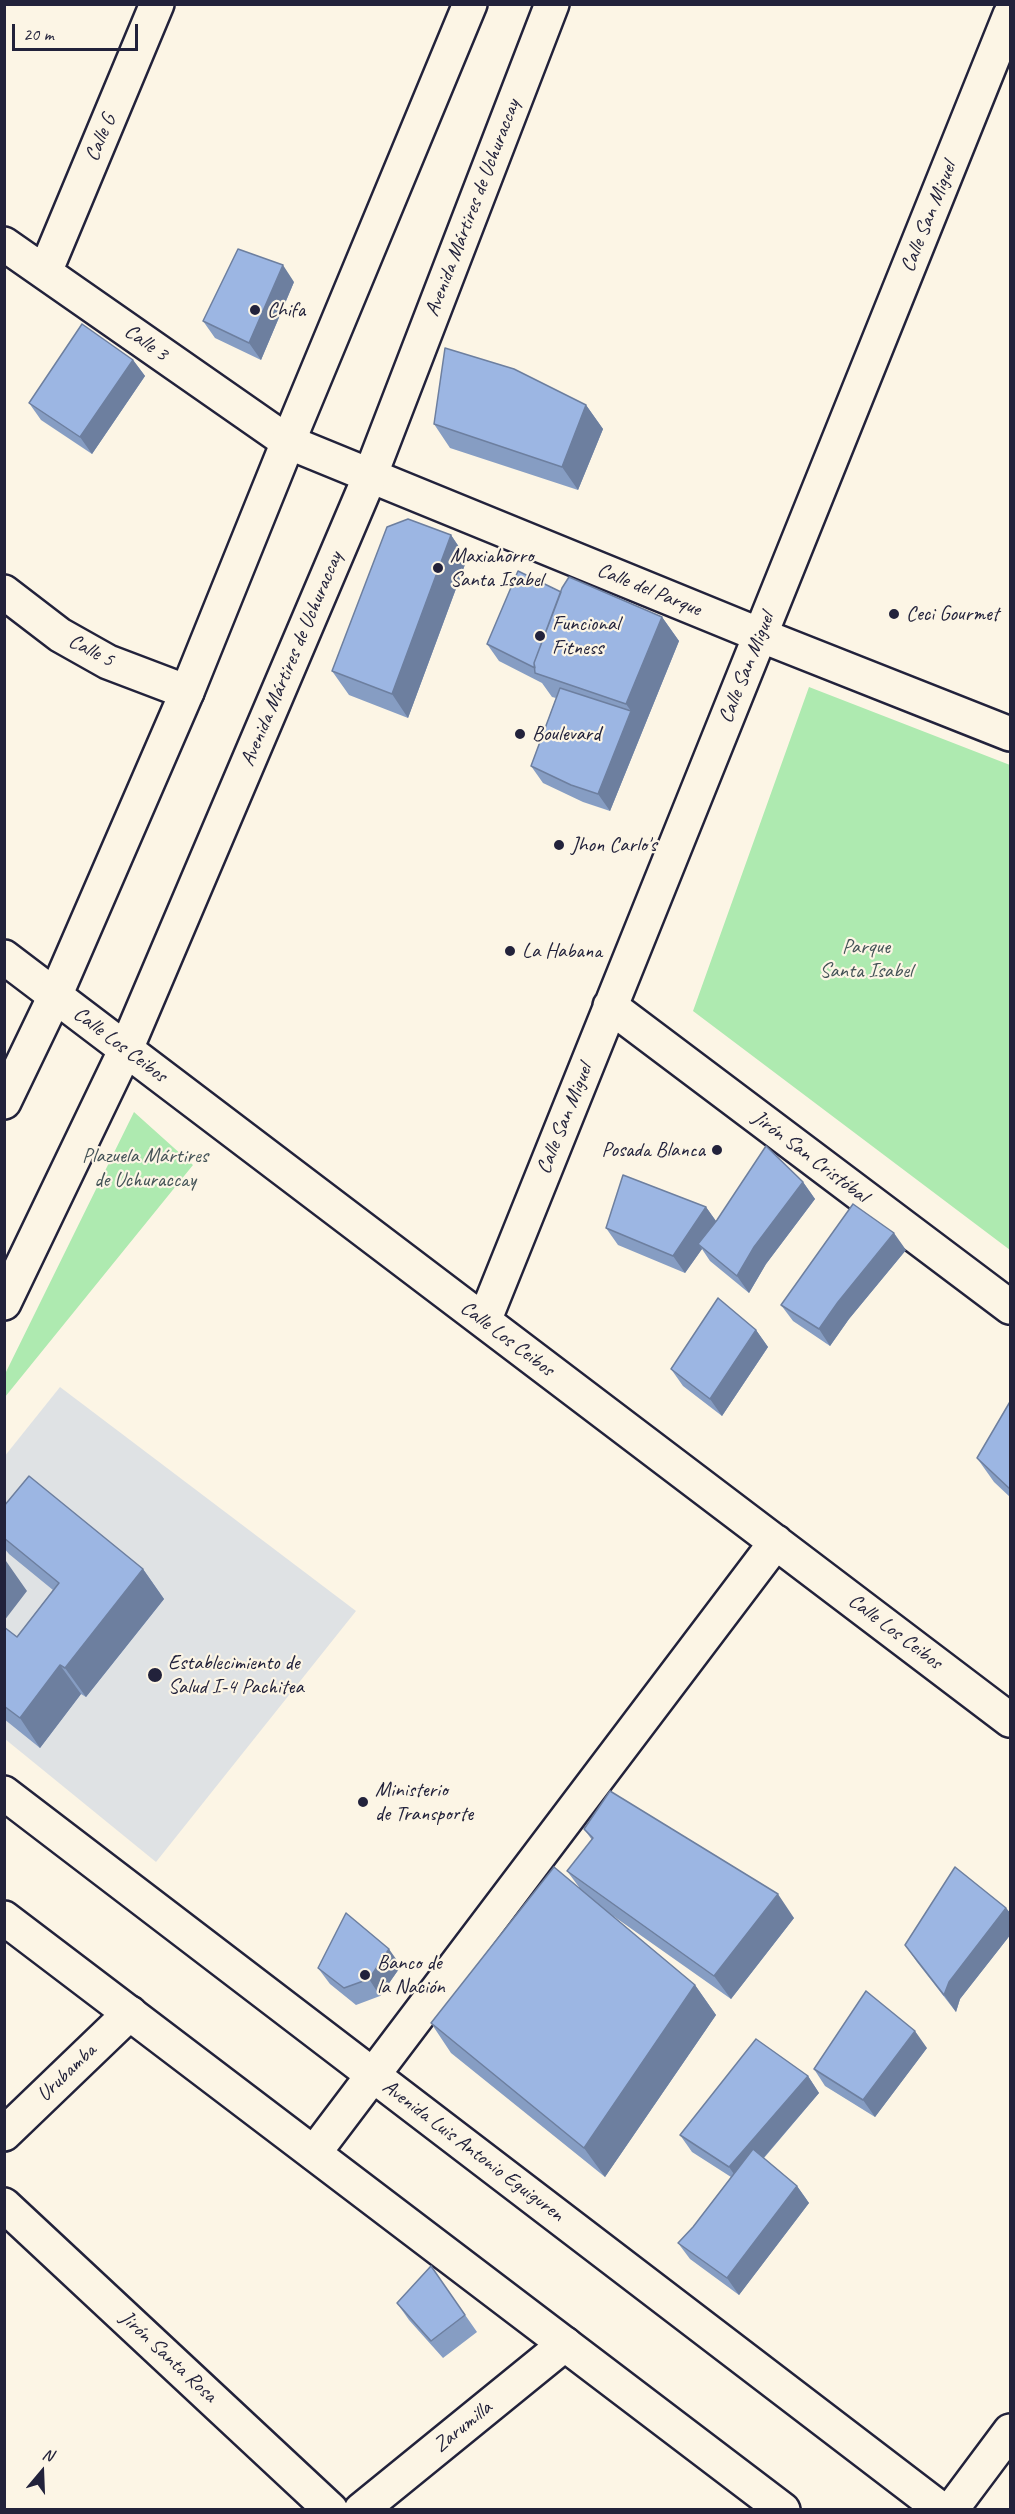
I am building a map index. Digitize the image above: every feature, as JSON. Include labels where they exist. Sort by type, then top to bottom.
[{"type":"street","name":"Calle G","points":[[45,272],[157,4]]},
{"type":"street","points":[[4,1102],[55,996],[187,692],[470,4]]},
{"type":"street","name":"Avenida Mártires de Uchuraccay","points":[[4,1303],[126,1049],[370,476],[552,4]]},
{"type":"street","name":"Calle San Miguel","points":[[484,1321],[1011,15]]},
{"type":"street","name":"Calle 3","points":[[4,244],[288,442]]},
{"type":"street","name":"Calle del Parque","points":[[288,442],[760,635],[1011,734]]},
{"type":"street","name":"Calle 5","points":[[4,592],[60,635],[108,662],[187,692]]},
{"type":"street","name":"Calle Los Ceibos","points":[[4,957],[1011,1720]]},
{"type":"street","name":"Jirón San Cristóbal","points":[[610,1006],[1011,1307]]},
{"type":"street","points":[[314,2153],[776,1542]]},
{"type":"street","name":"Avenida Luis Antonio Eguiguren","points":[[4,1793],[942,2510]]},
{"type":"street","points":[[4,1918],[783,2510]]},
{"type":"street","name":"Urubamba","points":[[4,2134],[130,2013]]},
{"type":"street","name":"Jirón Santa Rosa","points":[[4,2205],[331,2510]]},
{"type":"street","name":"Zarumilla","points":[[361,2510],[566,2344]]},
{"type":"street","points":[[951,2510],[1011,2430]]},
{"type":"shaded area","name":"Establecimiento de Salud I-4 Pachitea","points":[[60,1387],[356,1611],[156,1862],[5,1739],[4,1457]]},
{"type":"green space","name":"Parque Santa Isabel","points":[[809,687],[1010,765],[1010,1250],[693,1011]]},
{"type":"green space","name":"Plazuela Mártires de Uchuraccay","points":[[134,1112],[193,1165],[5,1397],[5,1374]]},
{"type":"building","points":[[238,249],[283,265],[249,343],[203,321]]},
{"type":"building","points":[[82,324],[133,360],[80,437],[29,403]]},
{"type":"building","points":[[445,348],[514,369],[586,405],[562,467],[434,424]]},
{"type":"building","points":[[408,519],[451,535],[392,694],[332,671],[387,527]]},
{"type":"building","points":[[518,571],[561,592],[534,663],[535,668],[487,644]]},
{"type":"building","points":[[569,577],[662,617],[626,704],[535,673],[534,663],[562,588]]},
{"type":"building","points":[[560,688],[631,711],[598,794],[571,785],[531,766]]},
{"type":"building","points":[[766,1146],[803,1182],[754,1247],[737,1276],[698,1244],[717,1220]]},
{"type":"building","points":[[623,1175],[706,1207],[673,1256],[606,1228]]},
{"type":"building","points":[[853,1204],[894,1233],[819,1329],[781,1305]]},
{"type":"building","points":[[718,1298],[756,1330],[710,1399],[671,1369]]},
{"type":"building","points":[[1011,1400],[1011,1490],[977,1458]]},
{"type":"building","points":[[29,1476],[143,1569],[65,1668],[60,1665],[20,1718],[4,1706],[4,1627],[17,1637],[59,1583],[4,1538],[4,1506]]},
{"type":"building","points":[[610,1791],[778,1894],[714,1976],[567,1871],[593,1838],[584,1829]]},
{"type":"building","points":[[554,1867],[695,1985],[584,2148],[431,2023]]},
{"type":"building","points":[[955,1867],[1006,1908],[949,1982],[944,1995],[905,1945]]},
{"type":"building","points":[[346,1913],[389,1949],[369,1979],[344,1988],[318,1968]]},
{"type":"building","points":[[866,1991],[915,2031],[863,2100],[814,2069]]},
{"type":"building","points":[[756,2039],[808,2076],[729,2167],[680,2135]]},
{"type":"building","points":[[753,2149],[797,2186],[727,2278],[678,2243]]},
{"type":"building","points":[[431,2266],[465,2315],[431,2341],[397,2303]]},
{"type":"place","name":"Chifa","points":[[255,310]]},
{"type":"place","name":"Maxiahorro Santa Isabel","points":[[438,568]]},
{"type":"place","name":"Ceci Gourmet","points":[[894,614]]},
{"type":"place","name":"Funcional Fitness","points":[[540,636]]},
{"type":"place","name":"Boulevard","points":[[520,734]]},
{"type":"place","name":"Jhon Carlo's","points":[[559,845]]},
{"type":"place","name":"La Habana","points":[[510,951]]},
{"type":"place","name":"Posada Blanca","points":[[717,1150]]},
{"type":"place","name":"Establecimiento de Salud I-4 Pachitea","points":[[155,1675]]},
{"type":"place","name":"Ministerio de Transporte","points":[[363,1802]]},
{"type":"place","name":"Banco de la Nación","points":[[365,1975]]}]
